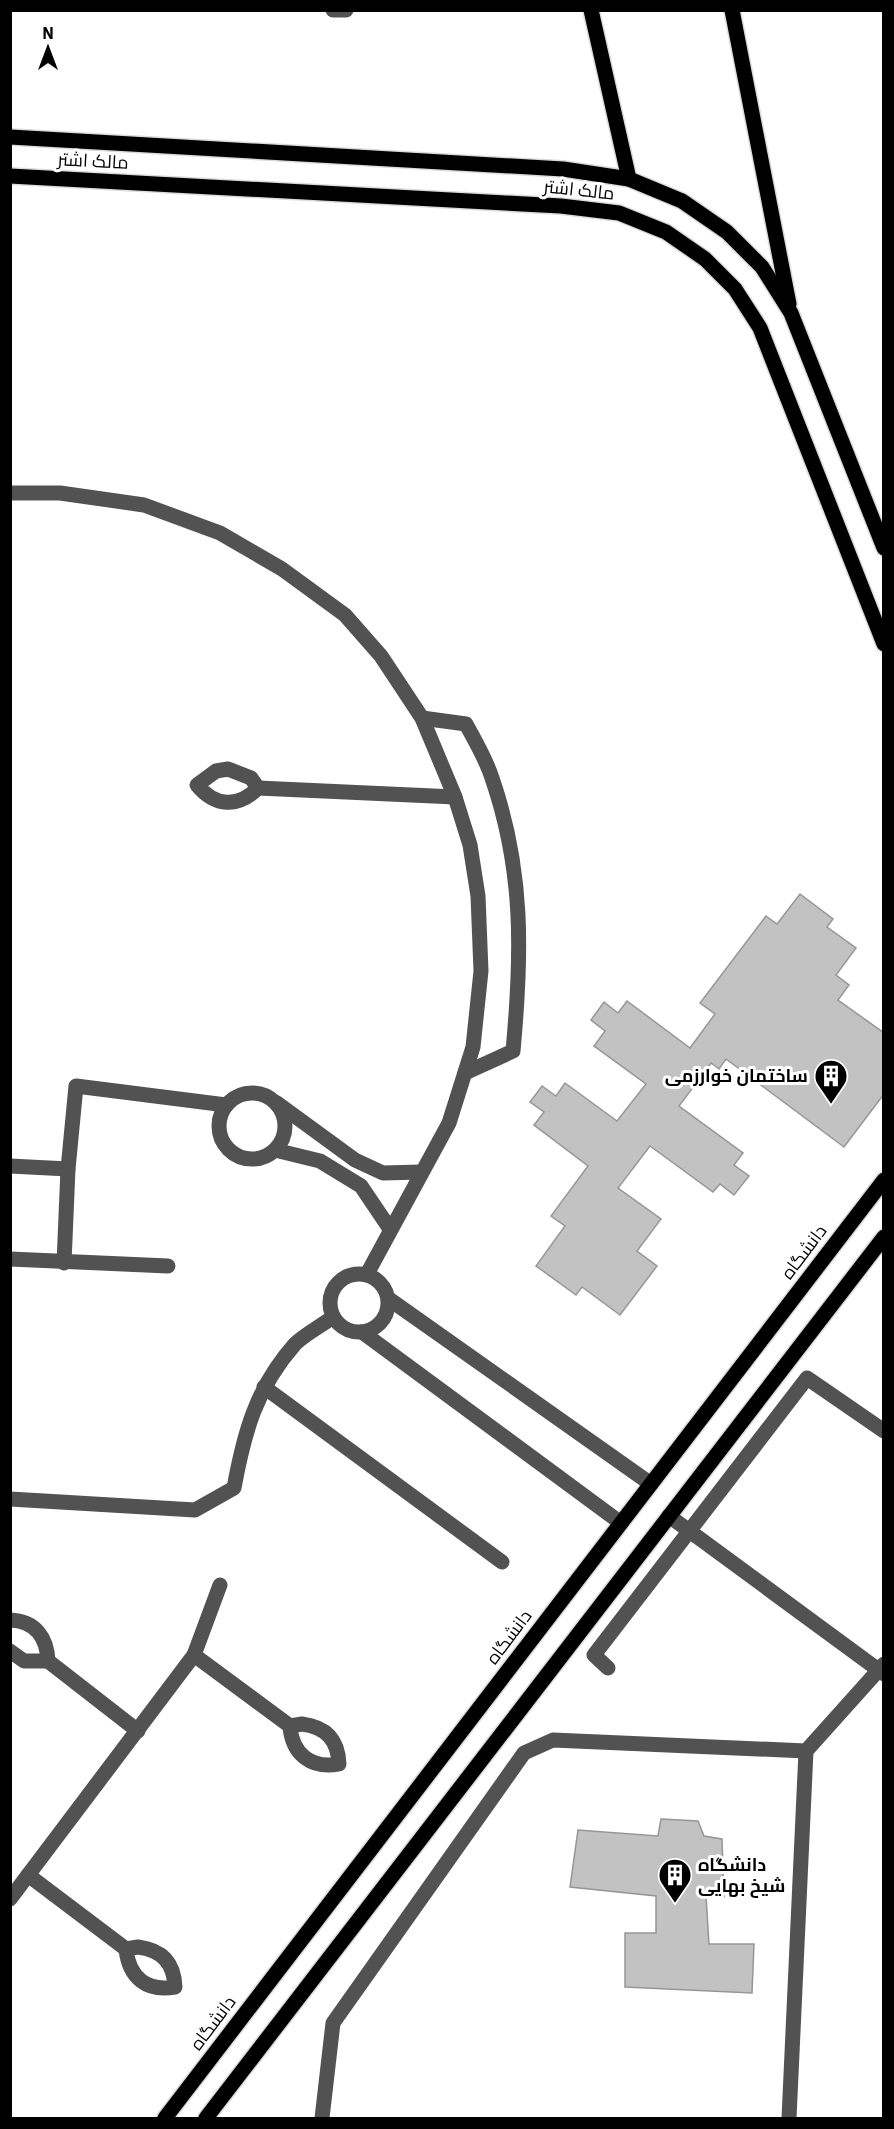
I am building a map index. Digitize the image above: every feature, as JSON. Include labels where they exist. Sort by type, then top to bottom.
[{"type":"main road","points":[[591,10],[629,179]]},
{"type":"main road","points":[[732,10],[791,313]]},
{"type":"main road","name":"مالک اشتر","points":[[10,137],[563,169],[629,179],[682,201],[727,232],[762,267],[791,313],[884,548]]},
{"type":"main road","name":"مالک اشتر","points":[[10,176],[561,206],[619,213],[666,232],[705,259],[735,289],[760,328],[884,644]]},
{"type":"main road","name":"دانشگاه","points":[[165,2118],[884,1180]]},
{"type":"main road","points":[[206,2118],[884,1238]]},
{"type":"street","points":[[333,10],[346,10]]},
{"type":"street","points":[[10,493],[60,493],[144,505],[220,533],[282,569],[345,615],[381,656],[422,718],[455,797],[470,845],[480,961],[474,1047],[448,1123],[367,1274]]},
{"type":"street","points":[[422,718],[466,724],[491,776],[507,834],[518,892],[521,972],[513,1051],[465,1073]]},
{"type":"street","points":[[258,788],[455,797]]},
{"type":"street","points":[[64,1263],[68,1169],[76,1086],[226,1105],[244,1094],[266,1095],[355,1160],[383,1173],[421,1172]]},
{"type":"street","points":[[275,1101],[282,1110],[285,1131],[275,1150]]},
{"type":"street","points":[[226,1105],[219,1125],[226,1146],[234,1153],[255,1159],[275,1150],[320,1161],[362,1185],[390,1229]]},
{"type":"street","points":[[10,1166],[68,1169]]},
{"type":"street","points":[[10,1259],[168,1266]]},
{"type":"street","points":[[355,1273],[367,1274],[377,1280],[385,1288],[389,1299],[388,1311],[382,1321],[374,1329],[362,1332],[351,1331],[341,1326],[333,1317],[329,1306],[330,1295],[336,1284],[355,1273]]},
{"type":"street","points":[[389,1299],[651,1484]]},
{"type":"street","points":[[10,1498],[195,1510],[234,1488],[243,1436],[264,1387],[296,1343],[333,1317]]},
{"type":"street","points":[[362,1332],[621,1523]]},
{"type":"street","points":[[608,1668],[594,1655],[807,1378],[884,1431]]},
{"type":"street","points":[[264,1387],[502,1562]]},
{"type":"street","points":[[669,1516],[882,1669],[806,1751],[789,2118]]},
{"type":"street","points":[[10,1899],[194,1655],[220,1585]]},
{"type":"street","points":[[10,1620],[24,1622],[35,1628],[45,1643],[48,1660]]},
{"type":"street","points":[[10,1651],[24,1660],[48,1660],[138,1731]]},
{"type":"street","points":[[194,1655],[290,1726]]},
{"type":"street","points":[[322,2118],[333,2023],[458,1843],[524,1753],[553,1740],[806,1751]]},
{"type":"street","points":[[28,1875],[126,1949]]},
{"type":"building","name":"ساختمان خوارزمی","points":[[800,894],[833,919],[827,927],[856,948],[836,975],[849,985],[838,1000],[884,1033],[884,1094],[844,1147],[726,1059],[719,1069],[711,1063],[679,1106],[743,1153],[734,1165],[749,1176],[734,1195],[720,1184],[713,1192],[650,1146],[618,1188],[661,1219],[637,1251],[657,1266],[620,1315],[582,1287],[576,1295],[536,1266],[565,1226],[551,1216],[588,1166],[534,1125],[544,1112],[530,1102],[542,1086],[556,1096],[565,1083],[617,1121],[646,1084],[594,1046],[605,1031],[591,1020],[604,1002],[618,1013],[627,1001],[690,1048],[715,1014],[700,1003],[766,916],[777,924]]},
{"type":"building","name":"دانشگاه شیخ بهایی","points":[[661,1819],[698,1821],[704,1836],[722,1839],[724,1897],[706,1896],[709,1944],[754,1944],[752,1993],[625,1987],[625,1933],[656,1933],[656,1896],[570,1887],[578,1830],[658,1836]]},
{"type":"place","name":"ساختمان خوارزمی","points":[[831,1105]]},
{"type":"place","name":"دانشگاه شیخ بهایی","points":[[675,1904]]}]
